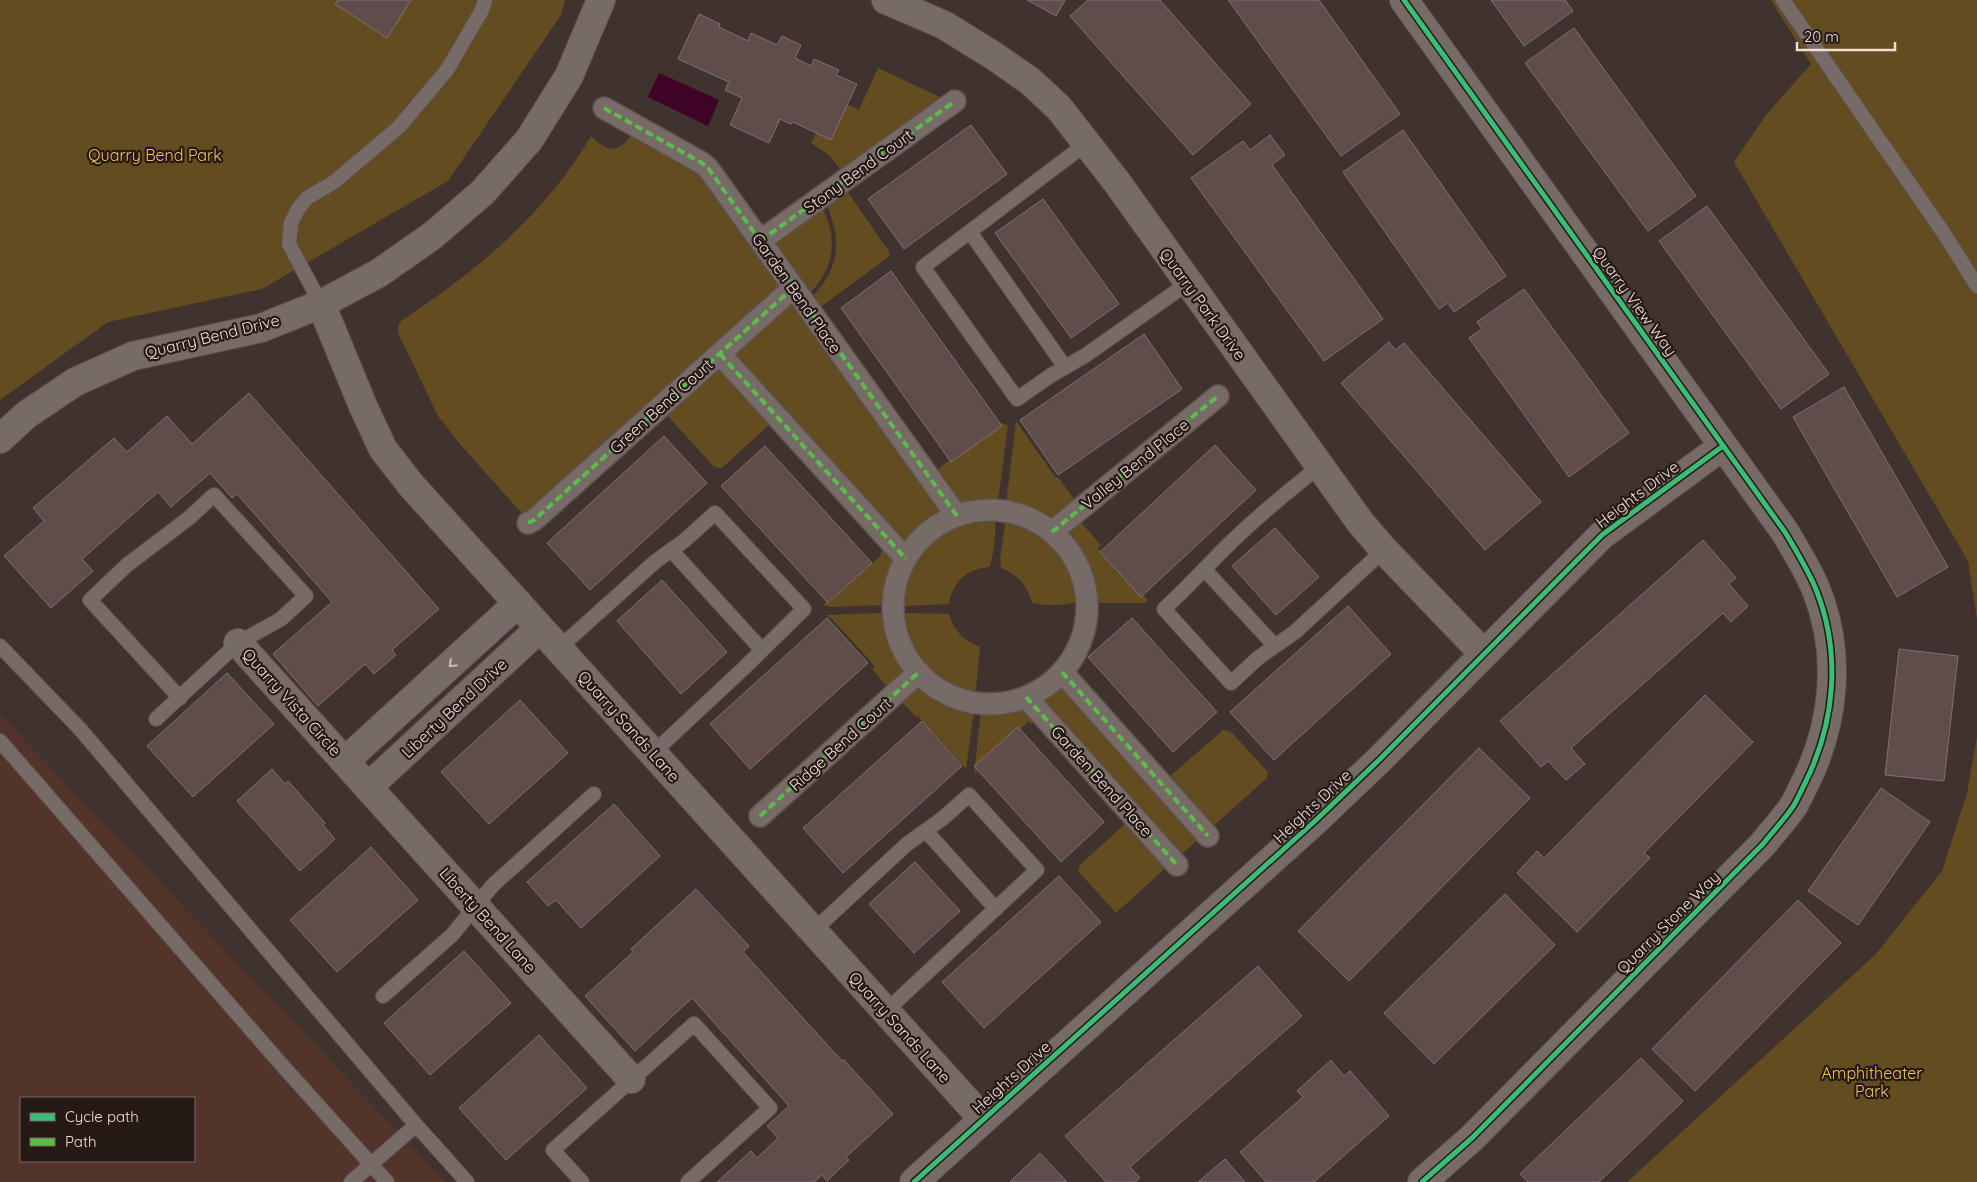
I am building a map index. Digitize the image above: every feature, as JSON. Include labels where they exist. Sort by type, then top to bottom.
[{"type":"street","name":"Quarry Bend Drive","points":[[0,439],[26,415],[75,382],[133,356],[261,328],[321,304],[379,273],[432,236],[483,192],[529,140],[569,76],[601,0]]},
{"type":"street","name":"Quarry Park Drive","points":[[886,0],[944,25],[1030,81],[1059,108],[1087,143],[1360,522],[1384,550],[1483,653]]},
{"type":"street","name":"Quarry View Way","points":[[1404,0],[1785,532],[1817,592],[1828,627]]},
{"type":"street","name":"Stony Bend Court","points":[[760,240],[955,101]]},
{"type":"street","name":"Garden Bend Place","points":[[604,108],[702,163],[760,240],[957,516]]},
{"type":"street","name":"Green Bend Court","points":[[528,523],[534,520],[794,288]]},
{"type":"street","name":"Quarry Sands Lane","points":[[321,304],[383,449],[411,485],[983,1119]]},
{"type":"street","points":[[720,354],[906,559]]},
{"type":"street","name":"Valley Bend Place","points":[[1052,532],[1218,396]]},
{"type":"street","name":"Heights Drive","points":[[914,1182],[1315,821],[1380,760],[1483,653],[1602,535],[1723,446]]},
{"type":"street","points":[[986,510],[1001,510],[1019,514],[1052,532],[1067,547],[1078,565],[1085,585],[1087,606],[1086,624],[1081,642],[1073,658],[1062,672],[1040,690],[1026,697],[1011,702],[978,703],[946,693],[920,672],[909,658],[901,643],[893,609],[899,575],[906,559],[915,545],[927,533],[941,523],[957,516],[986,510]]},
{"type":"street","name":"Liberty Bend Drive","points":[[345,761],[518,603]]},
{"type":"street","name":"Quarry Stone Way","points":[[1422,1182],[1472,1138],[1756,851],[1794,805],[1816,760],[1829,715],[1832,670],[1828,627]]},
{"type":"street","name":"Liberty Bend Drive","points":[[368,787],[540,628]]},
{"type":"street","name":"Quarry Vista Circle","points":[[238,643],[345,761]]},
{"type":"street","name":"Ridge Bend Court","points":[[760,816],[920,672]]},
{"type":"street","points":[[1062,672],[1208,836]]},
{"type":"street","name":"Garden Bend Place","points":[[1026,697],[1177,865]]},
{"type":"street","name":"Liberty Bend Lane","points":[[345,761],[631,1079]]},
{"type":"lane","points":[[321,304],[289,244],[291,223],[298,209],[307,198],[334,182],[399,127],[447,70],[482,10],[485,0]]},
{"type":"lane","points":[[1783,0],[1939,226],[1977,286]]},
{"type":"lane","points":[[1087,143],[923,267],[1017,399],[1086,355],[1188,283]]},
{"type":"lane","points":[[970,232],[1065,367]]},
{"type":"lane","points":[[1320,466],[1287,492],[1224,549],[1164,609],[1231,683],[1275,646],[1295,632],[1384,550]]},
{"type":"lane","points":[[156,720],[180,698],[238,643],[281,619],[306,596],[214,495],[189,518],[128,565],[90,600],[180,698]]},
{"type":"lane","points":[[559,648],[656,561],[684,541],[715,512],[804,610],[653,753]]},
{"type":"lane","points":[[671,550],[762,650]]},
{"type":"lane","points":[[1205,570],[1275,646]]},
{"type":"lane","points":[[0,646],[80,729],[416,1125],[467,1182]]},
{"type":"lane","points":[[0,741],[154,919],[387,1182]]},
{"type":"lane","points":[[383,996],[452,935],[493,885],[594,794]]},
{"type":"lane","points":[[813,931],[907,844],[926,831],[969,795],[1037,870],[886,1011]]},
{"type":"lane","points":[[926,831],[996,909]]},
{"type":"lane","points":[[582,1182],[552,1150],[694,1024],[770,1108],[688,1182]]},
{"type":"lane","points":[[351,1182],[416,1125]]},
{"type":"shaded area","points":[[659,73],[719,100],[708,126],[648,97]]},
{"type":"shaded area","points":[[0,714],[446,1182],[0,1182]]},
{"type":"green space","name":"Quarry Bend Park","points":[[0,0],[565,0],[561,15],[448,181],[262,289],[108,322],[0,400]]},
{"type":"green space","points":[[1771,0],[1977,0],[1977,620],[1968,561],[1734,162],[1766,115],[1811,64]]},
{"type":"green space","points":[[878,68],[944,99],[845,175],[829,155],[811,143],[816,133],[832,139],[847,104],[859,110]]},
{"type":"green space","points":[[636,130],[695,162],[787,285],[526,518],[459,443],[438,416],[398,333],[398,326],[401,321],[482,261],[531,216],[553,191],[591,136],[604,146],[615,148],[625,143]]},
{"type":"green space","points":[[847,191],[888,250],[890,256],[819,308],[808,301],[827,278],[833,266],[836,253],[834,227],[824,199]]},
{"type":"green space","points":[[819,202],[830,228],[831,253],[823,277],[805,298],[770,238]]},
{"type":"green space","points":[[788,298],[949,511],[923,528],[903,550],[730,358]]},
{"type":"green space","points":[[716,363],[771,423],[722,468],[714,467],[667,415]]},
{"type":"green space","points":[[1016,421],[1056,478],[1058,477],[1077,503],[1052,523],[1030,511],[1006,504]]},
{"type":"green space","points":[[1001,423],[1008,425],[998,503],[976,504],[957,509],[932,473]]},
{"type":"green space","points":[[995,517],[995,542],[989,567],[974,570],[962,578],[954,589],[949,604],[904,606],[900,604],[910,567],[930,541],[943,531],[958,524],[975,519]]},
{"type":"green space","points":[[1006,518],[1035,529],[1057,546],[1072,570],[1080,601],[1056,605],[1032,603],[1021,581],[1001,568],[1000,559]]},
{"type":"green space","points":[[1078,519],[1101,545],[1098,548],[1148,600],[1145,603],[1095,603],[1091,583],[1084,564],[1075,548],[1062,532]]},
{"type":"green space","points":[[889,545],[899,558],[890,578],[887,605],[829,607],[823,605],[827,601],[829,603],[881,555],[880,553]]},
{"type":"green space","points":[[887,613],[894,644],[909,672],[889,689],[872,669],[875,666],[826,615]]},
{"type":"green space","points":[[907,613],[949,614],[960,634],[980,647],[976,689],[973,696],[944,684],[923,668],[915,657],[904,631],[900,615]]},
{"type":"green space","points":[[1063,679],[1203,835],[1177,859],[1035,700]]},
{"type":"green space","points":[[918,682],[943,700],[974,710],[966,769],[918,716],[916,717],[899,699]]},
{"type":"green space","points":[[1027,704],[1039,717],[1031,724],[1029,721],[981,765],[982,767],[974,774],[981,710],[1006,710]]},
{"type":"green space","points":[[1223,730],[1233,734],[1268,772],[1267,778],[1209,830],[1169,777]]},
{"type":"green space","name":"Amphitheater Park","points":[[1977,737],[1977,1182],[1627,1182],[1876,954],[1942,871],[1967,793]]},
{"type":"green space","points":[[1127,822],[1171,863],[1116,913],[1078,871],[1081,864]]},
{"type":"building","points":[[338,0],[411,0],[387,38],[335,4]]},
{"type":"building","points":[[1027,0],[1065,0],[1056,16]]},
{"type":"building","points":[[1088,0],[1160,0],[1251,104],[1193,155],[1070,16]]},
{"type":"building","points":[[1228,0],[1319,0],[1400,114],[1341,156]]},
{"type":"building","points":[[1491,0],[1565,0],[1573,11],[1524,46]]},
{"type":"building","points":[[699,14],[720,24],[719,27],[748,41],[751,33],[777,45],[782,36],[801,45],[795,58],[811,66],[814,59],[839,70],[836,75],[857,84],[831,140],[793,122],[791,124],[780,119],[769,143],[730,125],[742,98],[725,90],[729,82],[678,59]]},
{"type":"building","points":[[1574,28],[1696,196],[1648,231],[1525,63]]},
{"type":"building","points":[[971,125],[1007,174],[904,249],[868,199]]},
{"type":"building","points":[[1403,130],[1506,276],[1454,312],[1448,303],[1439,309],[1343,172]]},
{"type":"building","points":[[1270,135],[1285,155],[1272,165],[1383,319],[1324,361],[1191,178],[1243,141],[1250,150]]},
{"type":"building","points":[[1043,199],[1119,304],[1071,338],[995,233]]},
{"type":"building","points":[[1707,206],[1829,374],[1781,409],[1659,241]]},
{"type":"building","points":[[891,271],[1002,426],[951,462],[841,308]]},
{"type":"building","points":[[1524,289],[1629,433],[1569,477],[1469,338],[1482,329],[1477,322]]},
{"type":"building","points":[[1144,334],[1182,389],[1058,475],[1020,420]]},
{"type":"building","points":[[1389,342],[1395,350],[1404,343],[1541,502],[1485,550],[1341,383]]},
{"type":"building","points":[[1844,387],[1948,567],[1897,597],[1793,417]]},
{"type":"building","points":[[249,393],[439,609],[392,650],[396,655],[374,674],[365,664],[318,706],[273,654],[332,602],[237,494],[232,498],[210,473],[171,507],[158,492],[82,559],[93,571],[51,608],[4,556],[44,521],[33,508],[114,438],[127,452],[167,416],[192,444]]},
{"type":"building","points":[[664,436],[707,483],[590,590],[547,543]]},
{"type":"building","points":[[1215,445],[1256,490],[1141,597],[1100,552]]},
{"type":"building","points":[[765,446],[872,563],[828,603],[721,486]]},
{"type":"building","points":[[1275,528],[1319,577],[1276,615],[1232,566]]},
{"type":"building","points":[[1703,540],[1736,578],[1729,584],[1748,606],[1731,622],[1723,613],[1571,748],[1585,764],[1566,780],[1548,761],[1541,767],[1500,721]]},
{"type":"building","points":[[662,580],[727,652],[681,694],[617,621]]},
{"type":"building","points":[[1348,606],[1391,654],[1274,760],[1230,712]]},
{"type":"building","points":[[827,618],[868,663],[750,769],[710,724]]},
{"type":"building","points":[[1132,618],[1217,712],[1173,752],[1088,657]]},
{"type":"building","points":[[1899,649],[1958,656],[1944,781],[1885,775]]},
{"type":"building","points":[[227,673],[274,724],[193,797],[147,746]]},
{"type":"building","points":[[1705,695],[1753,742],[1644,853],[1650,858],[1577,932],[1517,873],[1537,851],[1544,858]]},
{"type":"building","points":[[520,700],[568,753],[489,824],[441,772]]},
{"type":"building","points":[[922,721],[962,766],[843,873],[803,828]]},
{"type":"building","points":[[1018,727],[1104,822],[1061,862],[974,766]]},
{"type":"building","points":[[1479,748],[1530,798],[1349,981],[1298,931]]},
{"type":"building","points":[[272,769],[285,784],[288,781],[325,823],[323,825],[335,839],[300,871],[237,801]]},
{"type":"building","points":[[1881,788],[1930,822],[1858,925],[1808,891]]},
{"type":"building","points":[[614,804],[660,856],[581,928],[556,900],[548,906],[527,882]]},
{"type":"building","points":[[371,847],[418,900],[337,972],[290,920]]},
{"type":"building","points":[[915,862],[960,911],[914,953],[869,904]]},
{"type":"building","points":[[1059,876],[1101,922],[984,1028],[942,982]]},
{"type":"building","points":[[696,889],[749,946],[743,952],[893,1114],[846,1157],[849,1160],[827,1181],[822,1175],[814,1182],[717,1182],[751,1151],[757,1158],[778,1138],[767,1126],[789,1106],[692,998],[635,1051],[585,996],[633,952],[631,949]]},
{"type":"building","points":[[1505,894],[1555,945],[1434,1064],[1384,1013]]},
{"type":"building","points":[[1798,900],[1841,943],[1695,1091],[1652,1049]]},
{"type":"building","points":[[464,951],[511,1003],[430,1075],[384,1023]]},
{"type":"building","points":[[1258,966],[1302,1016],[1130,1167],[1140,1178],[1135,1182],[1106,1182],[1065,1136]]},
{"type":"building","points":[[539,1035],[587,1088],[506,1160],[459,1108]]},
{"type":"building","points":[[1641,1058],[1683,1101],[1599,1182],[1528,1182],[1520,1174]]},
{"type":"building","points":[[1331,1060],[1344,1076],[1350,1071],[1389,1116],[1314,1182],[1266,1182],[1240,1152],[1303,1097],[1297,1091]]},
{"type":"building","points":[[1040,1153],[1067,1182],[1010,1182]]},
{"type":"building","points":[[1225,1159],[1245,1182],[1198,1182]]},
{"type":"marked path","points":[[760,241],[955,101]]},
{"type":"marked path","points":[[604,108],[708,168],[957,516]]},
{"type":"marked path","points":[[528,523],[534,520],[793,288]]},
{"type":"marked path","points":[[720,354],[906,559]]},
{"type":"marked path","points":[[1052,532],[1218,396]]},
{"type":"marked path","points":[[760,816],[919,672]]},
{"type":"marked path","points":[[1062,672],[1208,836]]},
{"type":"marked path","points":[[1026,697],[1177,865]]},
{"type":"cycle path","points":[[1404,0],[1785,532],[1817,592],[1825,616],[1832,663],[1829,712],[1823,735],[1806,781],[1787,815],[1763,844],[1472,1138],[1422,1182]]},
{"type":"cycle path","points":[[914,1182],[1315,821],[1379,760],[1602,535],[1723,446]]}]
